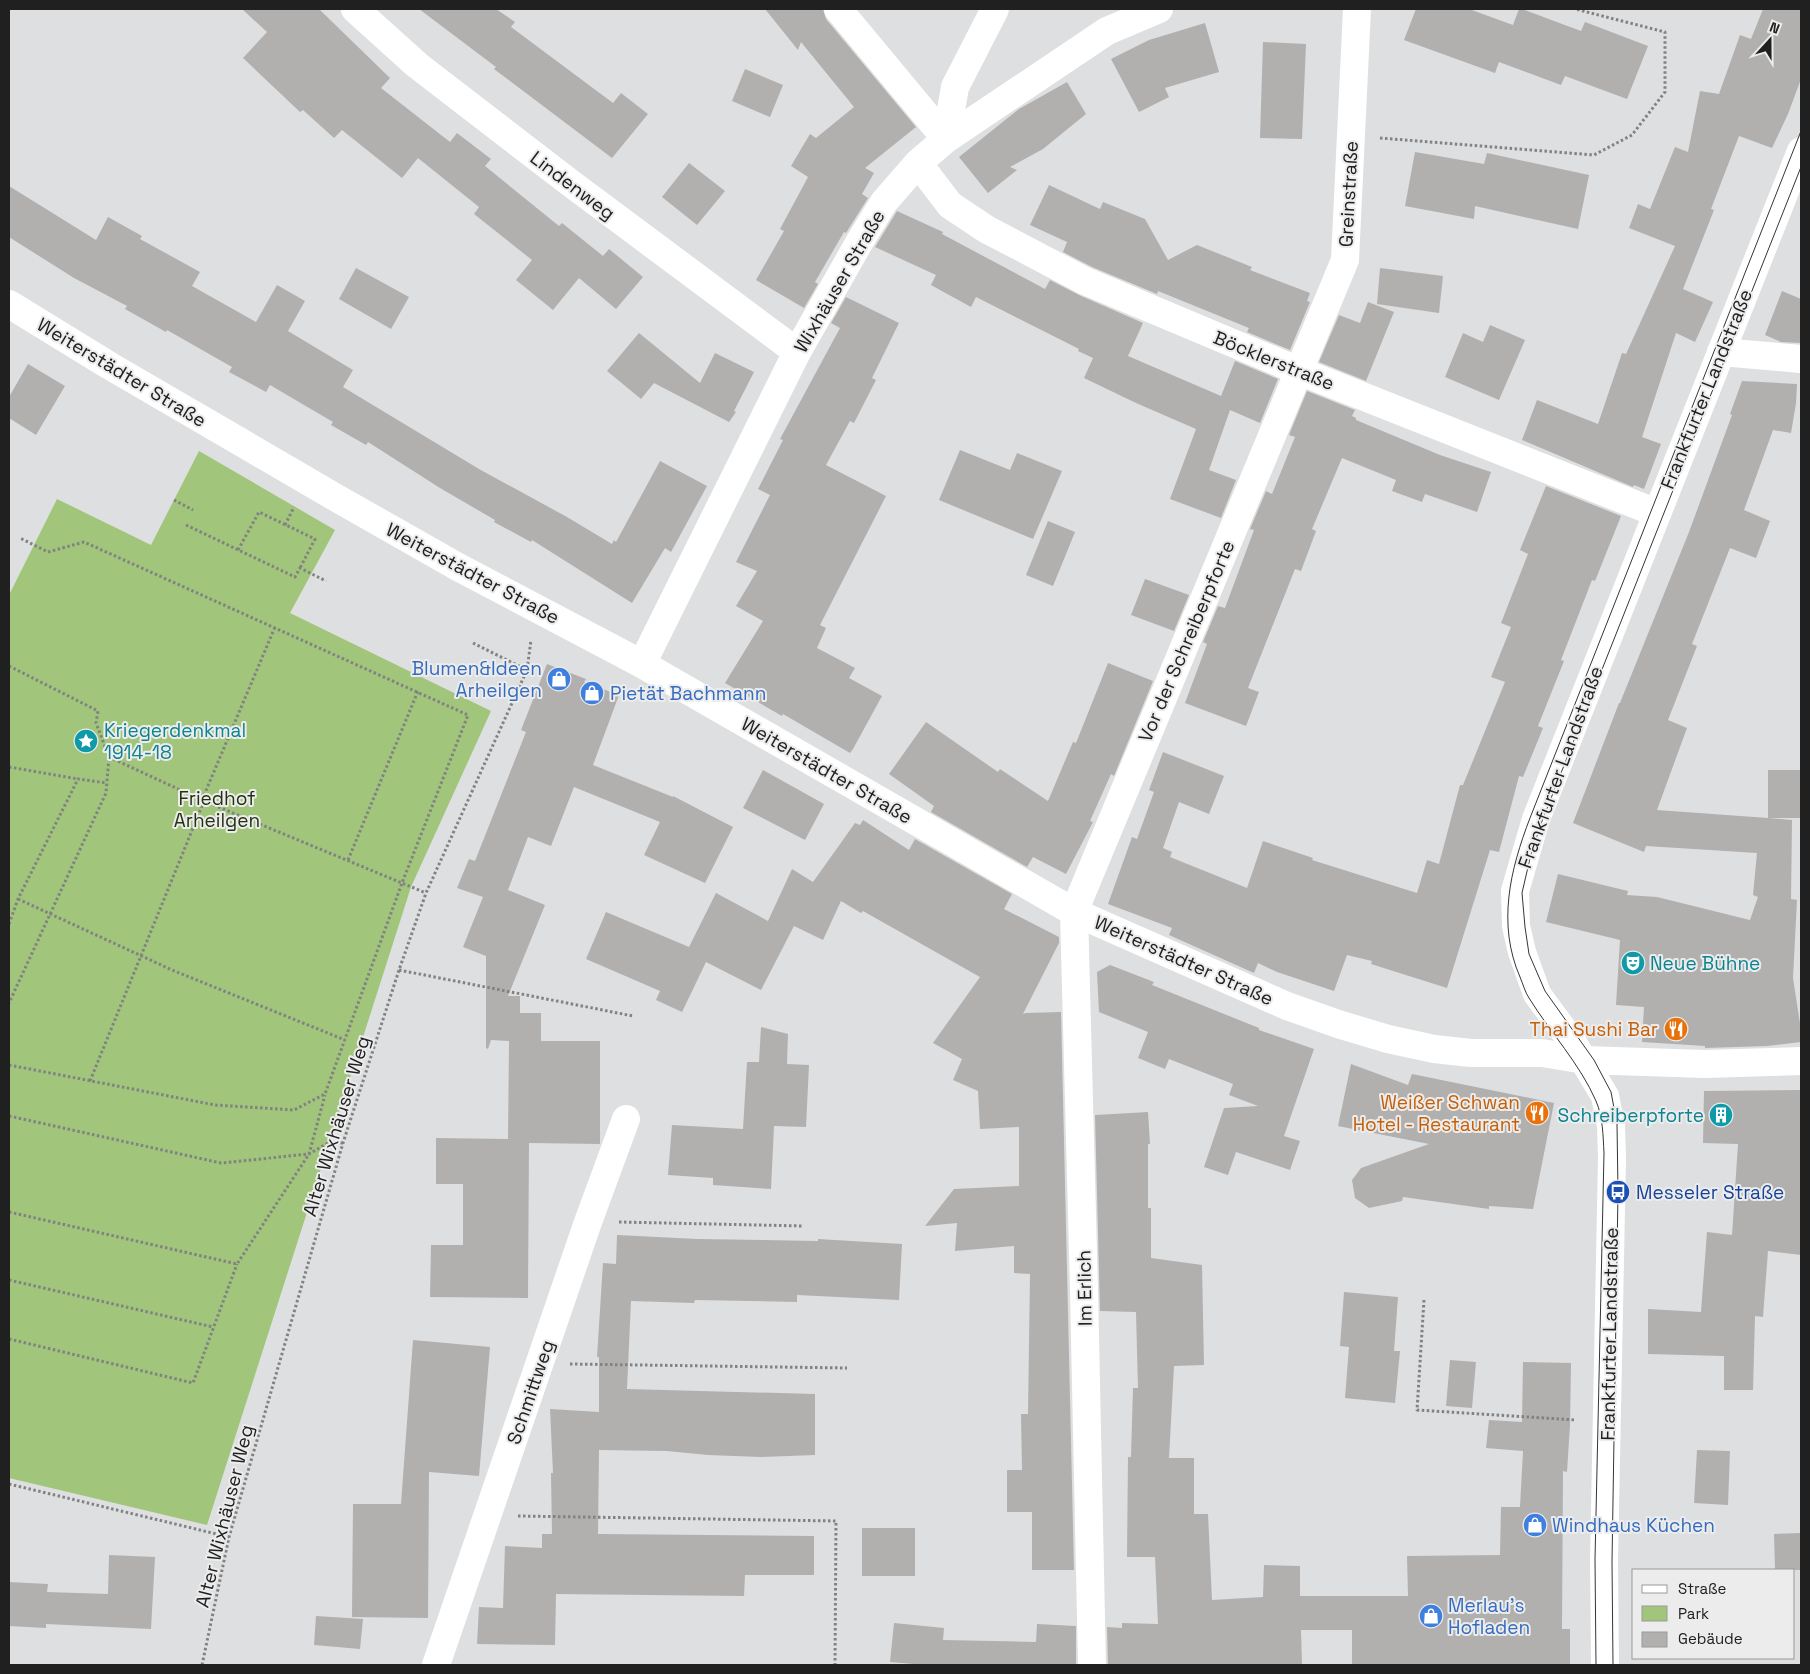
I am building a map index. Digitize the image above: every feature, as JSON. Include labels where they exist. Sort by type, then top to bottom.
[{"type":"street","name":"Lindenweg","points":[[355,9],[417,65],[561,176],[797,352]]},
{"type":"street","points":[[838,9],[946,139]]},
{"type":"street","points":[[946,139],[955,87],[995,9]]},
{"type":"street","name":"Wixhäuser Straße","points":[[642,664],[797,352],[879,210],[918,163],[946,139],[1107,31],[1159,9]]},
{"type":"street","name":"Greinstraße","points":[[1299,371],[1345,260],[1357,9]]},
{"type":"street","name":"Frankfurter Landstraße","points":[[1605,1665],[1604,1561],[1612,1158],[1611,1126],[1605,1096],[1585,1060],[1537,994],[1522,952],[1516,926],[1515,890],[1536,819],[1801,151]]},
{"type":"street","name":"Böcklerstraße","points":[[918,163],[950,205],[986,229],[1085,281],[1299,371],[1657,513]]},
{"type":"street","name":"Weiterstädter Straße","points":[[9,304],[276,464],[458,567],[642,664],[1074,912],[1287,1006],[1388,1039],[1434,1049],[1471,1053],[1542,1053],[1585,1060]]},
{"type":"street","points":[[1721,352],[1801,359]]},
{"type":"street","name":"Vor der Schreiberpforte","points":[[1074,912],[1299,371]]},
{"type":"street","name":"Im Erlich","points":[[1074,912],[1092,1665]]},
{"type":"street","points":[[1585,1060],[1704,1064],[1801,1061]]},
{"type":"street","name":"Schmittweg","points":[[436,1665],[588,1222],[626,1119]]},
{"type":"path","points":[[1351,136],[1594,156],[1632,135],[1665,92],[1665,32],[1575,9]]},
{"type":"path","points":[[174,500],[193,510]]},
{"type":"path","points":[[285,525],[296,504]]},
{"type":"path","points":[[186,525],[238,550],[295,577],[315,539],[260,512],[238,550]]},
{"type":"path","points":[[9,1339],[193,1383],[236,1264],[309,1154],[325,1094],[402,883],[468,715],[84,542],[48,552],[20,538]]},
{"type":"path","points":[[300,568],[326,581]]},
{"type":"path","name":"Alter Wixhäuser Weg","points":[[202,1665],[230,1537],[343,1143],[426,893],[527,670],[532,632],[542,611]]},
{"type":"path","points":[[90,1081],[275,627]]},
{"type":"path","points":[[473,643],[527,670]]},
{"type":"path","points":[[9,666],[98,711],[96,723],[109,757],[106,794],[9,1003]]},
{"type":"path","points":[[348,860],[418,691]]},
{"type":"path","points":[[109,757],[203,801],[426,893]]},
{"type":"path","points":[[9,767],[106,783]]},
{"type":"path","points":[[9,924],[18,898],[78,778]]},
{"type":"path","points":[[18,898],[141,956],[345,1040]]},
{"type":"path","points":[[399,970],[632,1016]]},
{"type":"path","points":[[9,1065],[215,1104],[294,1110],[325,1094]]},
{"type":"path","points":[[9,1116],[221,1163],[309,1154],[328,1143],[343,1143]]},
{"type":"path","points":[[9,1212],[236,1264]]},
{"type":"path","points":[[588,1222],[803,1226]]},
{"type":"path","points":[[9,1280],[213,1327]]},
{"type":"path","points":[[1424,1300],[1416,1410],[1607,1422]]},
{"type":"path","points":[[539,1364],[847,1368]]},
{"type":"path","points":[[9,1484],[230,1537]]},
{"type":"path","points":[[487,1516],[836,1521],[835,1665]]},
{"type":"green space","name":"Friedhof Arheilgen","points":[[199,451],[335,530],[290,613],[491,711],[411,887],[207,1525],[9,1478],[9,595],[57,499],[151,545]]},
{"type":"building","points":[[242,9],[319,9],[390,78],[381,88],[450,142],[457,133],[491,159],[485,166],[559,226],[562,223],[603,256],[609,249],[643,277],[616,309],[579,278],[553,310],[516,280],[532,260],[474,214],[479,207],[418,158],[402,178],[342,130],[334,138],[303,110],[300,112],[243,58],[267,32]]},
{"type":"building","points":[[419,9],[496,9],[515,22],[511,27],[613,103],[621,93],[648,114],[612,158],[494,69],[496,67]]},
{"type":"building","points":[[765,9],[823,9],[826,19],[916,127],[865,168],[874,173],[862,194],[868,198],[846,233],[844,232],[815,282],[818,284],[804,308],[756,280],[784,231],[780,229],[808,177],[791,166],[810,134],[816,138],[854,107],[801,42],[798,50]]},
{"type":"building","points":[[1416,9],[1469,9],[1513,25],[1519,9],[1522,9],[1581,31],[1585,22],[1648,46],[1627,99],[1565,76],[1561,85],[1499,62],[1495,73],[1404,40]]},
{"type":"building","points":[[1763,9],[1801,9],[1801,79],[1788,114],[1772,148],[1739,136],[1711,209],[1714,210],[1683,289],[1713,302],[1695,342],[1676,333],[1642,437],[1661,444],[1644,489],[1634,485],[1633,487],[1522,440],[1537,400],[1598,424],[1622,353],[1626,354],[1675,246],[1629,228],[1638,204],[1650,209],[1675,147],[1688,152],[1700,91],[1719,94],[1740,35],[1751,39]]},
{"type":"building","points":[[1205,23],[1219,72],[1165,88],[1169,97],[1139,112],[1111,59],[1149,40]]},
{"type":"building","points":[[1263,42],[1306,44],[1302,139],[1260,138]]},
{"type":"building","points":[[745,69],[783,85],[770,117],[732,101]]},
{"type":"building","points":[[1067,82],[1086,114],[1043,149],[1010,167],[1017,170],[988,193],[959,157],[1019,109]]},
{"type":"building","points":[[1415,152],[1484,164],[1487,153],[1589,175],[1578,229],[1475,206],[1474,219],[1405,206]]},
{"type":"building","points":[[689,163],[725,191],[697,225],[662,197]]},
{"type":"building","points":[[1049,185],[1100,209],[1103,202],[1145,219],[1168,260],[1197,245],[1252,267],[1250,270],[1310,293],[1307,301],[1310,302],[1290,350],[1247,332],[1249,328],[1158,291],[1157,294],[1092,267],[1063,252],[1067,242],[1030,225]]},
{"type":"building","points":[[9,186],[96,240],[108,217],[142,236],[140,239],[200,272],[192,286],[256,322],[277,285],[305,301],[288,331],[353,370],[343,387],[479,469],[612,544],[614,540],[616,542],[660,461],[707,486],[671,552],[665,548],[632,603],[532,540],[531,542],[494,522],[495,520],[440,488],[368,442],[366,445],[331,425],[333,422],[270,385],[266,392],[229,372],[232,367],[167,330],[166,332],[125,309],[127,306],[74,278],[9,237]]},
{"type":"building","points":[[897,211],[943,232],[942,234],[1045,289],[1050,280],[1143,323],[1128,356],[1221,396],[1235,361],[1278,379],[1260,423],[1230,410],[1209,470],[1236,480],[1221,518],[1170,499],[1196,429],[1084,378],[1093,358],[1078,351],[1079,349],[976,297],[971,307],[931,285],[936,275],[875,247]]},
{"type":"building","points":[[356,268],[409,297],[391,329],[339,299]]},
{"type":"building","points":[[1380,268],[1443,276],[1439,313],[1377,304]]},
{"type":"building","points":[[1782,291],[1801,299],[1801,343],[1781,342],[1765,335]]},
{"type":"building","points":[[846,297],[899,323],[872,378],[876,380],[854,423],[850,421],[826,465],[886,496],[820,625],[826,628],[817,648],[855,668],[849,678],[882,696],[850,753],[725,683],[763,621],[736,606],[757,571],[736,562],[770,495],[758,489],[783,440],[780,439],[840,328],[831,323]]},
{"type":"building","points":[[1368,302],[1394,312],[1366,381],[1319,362],[1339,315],[1360,323]]},
{"type":"building","points":[[1490,325],[1525,340],[1499,400],[1445,377],[1463,333],[1483,342]]},
{"type":"building","points":[[639,333],[700,383],[715,353],[754,372],[734,411],[736,412],[729,422],[654,383],[641,399],[607,371]]},
{"type":"building","points":[[28,364],[65,386],[36,435],[9,418],[9,397]]},
{"type":"building","points":[[1742,381],[1797,384],[1791,433],[1773,430],[1744,510],[1770,521],[1756,558],[1730,548],[1692,644],[1697,646],[1668,720],[1687,728],[1657,810],[1768,818],[1768,770],[1801,770],[1801,818],[1769,818],[1792,820],[1791,899],[1797,900],[1793,978],[1801,1042],[1767,1046],[1705,1048],[1705,1046],[1642,1042],[1644,1007],[1616,1005],[1620,940],[1546,922],[1558,874],[1628,891],[1627,895],[1657,897],[1750,920],[1758,897],[1753,895],[1757,853],[1646,846],[1644,852],[1573,823],[1619,703],[1689,532],[1732,415],[1730,414]]},
{"type":"building","points":[[1307,391],[1355,410],[1352,416],[1356,420],[1440,455],[1491,472],[1477,512],[1425,494],[1422,502],[1392,491],[1396,480],[1342,458],[1312,529],[1316,531],[1301,571],[1295,569],[1248,688],[1259,692],[1246,726],[1185,703],[1207,644],[1203,642],[1218,606],[1225,608],[1254,530],[1250,529],[1266,491],[1272,494],[1295,437],[1289,435]]},
{"type":"building","points":[[960,450],[1010,470],[1017,453],[1062,471],[1033,539],[939,500]]},
{"type":"building","points":[[1546,486],[1621,516],[1595,581],[1592,580],[1561,660],[1564,661],[1538,726],[1543,728],[1523,777],[1519,776],[1499,852],[1490,850],[1447,988],[1371,964],[1372,961],[1347,955],[1334,991],[1277,972],[1258,963],[1254,973],[1169,935],[1172,928],[1108,904],[1132,837],[1137,839],[1154,792],[1149,790],[1163,752],[1224,776],[1209,814],[1179,802],[1163,848],[1172,852],[1170,857],[1247,888],[1263,841],[1313,858],[1312,860],[1417,893],[1427,860],[1439,864],[1460,785],[1463,785],[1505,682],[1491,677],[1511,627],[1501,623],[1528,554],[1520,550]]},
{"type":"building","points":[[1048,521],[1075,532],[1053,586],[1026,575]]},
{"type":"building","points":[[1145,579],[1189,595],[1174,631],[1131,615]]},
{"type":"building","points":[[1108,663],[1153,681],[1114,776],[1111,774],[1090,821],[1093,822],[1066,874],[1033,857],[1027,867],[931,812],[934,806],[889,774],[926,722],[998,772],[1000,769],[1048,801],[1073,742],[1076,743]]},
{"type":"building","points":[[547,664],[586,679],[584,682],[619,695],[593,765],[673,796],[733,827],[705,883],[644,855],[660,822],[574,787],[551,846],[528,837],[508,890],[545,905],[508,996],[520,996],[520,1013],[541,1013],[541,1041],[600,1041],[600,1144],[529,1143],[528,1298],[430,1297],[431,1245],[463,1245],[463,1184],[436,1184],[436,1138],[508,1139],[509,1041],[491,1040],[488,1049],[486,1048],[486,956],[463,947],[483,897],[457,888],[469,859],[475,861],[526,732],[521,730]]},
{"type":"building","points":[[763,770],[824,804],[805,840],[743,808]]},
{"type":"building","points":[[863,820],[909,850],[915,839],[1012,894],[1004,909],[1059,937],[1059,943],[1023,1014],[1061,1012],[1074,1570],[1032,1570],[1032,1512],[1007,1512],[1007,1470],[1022,1470],[1021,1414],[1028,1414],[1030,1274],[1014,1273],[1014,1246],[955,1251],[957,1223],[925,1226],[954,1189],[1019,1186],[1019,1127],[980,1129],[978,1091],[953,1080],[962,1059],[933,1043],[980,977],[863,911],[861,913],[841,901],[823,940],[794,926],[761,990],[706,962],[682,1012],[656,1000],[660,991],[586,959],[606,912],[689,947],[716,893],[768,921],[792,869],[813,882],[855,823],[860,825]]},
{"type":"building","points":[[1110,965],[1154,982],[1152,985],[1259,1028],[1259,1030],[1314,1049],[1284,1136],[1300,1141],[1290,1170],[1236,1152],[1228,1175],[1204,1167],[1224,1108],[1258,1106],[1229,1095],[1233,1084],[1169,1059],[1165,1069],[1138,1058],[1148,1032],[1099,1012],[1097,972]]},
{"type":"building","points":[[761,1027],[788,1034],[787,1064],[809,1065],[806,1127],[774,1126],[771,1189],[713,1185],[713,1178],[668,1175],[672,1125],[743,1129],[747,1062],[759,1062]]},
{"type":"building","points":[[1351,1064],[1408,1085],[1412,1074],[1554,1103],[1533,1209],[1489,1206],[1489,1209],[1403,1197],[1402,1201],[1369,1208],[1355,1198],[1352,1180],[1361,1168],[1429,1144],[1338,1126]]},
{"type":"building","points":[[1801,1090],[1801,1255],[1768,1251],[1763,1317],[1755,1316],[1753,1390],[1724,1390],[1724,1356],[1648,1354],[1648,1309],[1701,1312],[1707,1232],[1732,1235],[1738,1144],[1703,1143],[1704,1091]]},
{"type":"building","points":[[1148,1112],[1150,1144],[1148,1144],[1148,1208],[1151,1208],[1151,1258],[1202,1265],[1204,1365],[1174,1366],[1169,1458],[1194,1458],[1194,1514],[1208,1514],[1212,1600],[1263,1597],[1264,1565],[1300,1566],[1300,1596],[1408,1596],[1407,1556],[1500,1555],[1501,1507],[1520,1507],[1523,1451],[1486,1448],[1489,1420],[1522,1422],[1523,1362],[1571,1363],[1567,1472],[1563,1471],[1562,1629],[1570,1629],[1570,1665],[1352,1665],[1352,1630],[1301,1630],[1302,1665],[1108,1665],[1107,1627],[1122,1628],[1122,1623],[1158,1624],[1155,1557],[1127,1557],[1128,1457],[1131,1457],[1133,1388],[1138,1388],[1136,1312],[1100,1311],[1095,1115]]},
{"type":"building","points":[[617,1235],[697,1239],[818,1241],[818,1239],[902,1244],[899,1300],[797,1295],[797,1302],[695,1300],[694,1303],[631,1301],[627,1389],[815,1394],[815,1455],[761,1457],[667,1451],[599,1450],[598,1534],[814,1536],[814,1575],[745,1575],[744,1596],[556,1594],[555,1645],[477,1644],[479,1607],[503,1608],[505,1546],[542,1548],[542,1534],[552,1534],[551,1473],[553,1473],[550,1409],[599,1412],[599,1357],[597,1357],[603,1263],[616,1264]]},
{"type":"building","points":[[1344,1292],[1398,1297],[1394,1351],[1400,1351],[1395,1403],[1345,1398],[1349,1347],[1340,1346]]},
{"type":"building","points":[[413,1340],[490,1347],[479,1476],[429,1472],[428,1618],[352,1617],[353,1504],[401,1504]]},
{"type":"building","points":[[1450,1360],[1476,1362],[1472,1408],[1446,1406]]},
{"type":"building","points":[[1697,1450],[1730,1451],[1728,1505],[1694,1503]]},
{"type":"building","points":[[862,1528],[915,1528],[915,1576],[862,1576]]},
{"type":"building","points":[[1801,1533],[1801,1570],[1775,1569],[1774,1534]]},
{"type":"building","points":[[109,1555],[155,1557],[151,1629],[46,1624],[46,1628],[9,1626],[9,1582],[48,1584],[47,1592],[108,1594]]},
{"type":"building","points":[[316,1616],[363,1619],[360,1649],[314,1645]]},
{"type":"building","points":[[894,1623],[944,1628],[943,1640],[1036,1642],[1037,1624],[1076,1626],[1076,1665],[925,1665],[890,1662]]},
{"type":"tram line","points":[[1596,1665],[1595,1559],[1604,1153],[1602,1127],[1596,1101],[1582,1074],[1525,991],[1513,957],[1509,937],[1509,897],[1517,857],[1530,818],[1801,131]]},
{"type":"tram line","points":[[1613,1665],[1612,1562],[1618,1192],[1617,1124],[1611,1092],[1594,1060],[1545,991],[1529,954],[1522,893],[1531,854],[1542,821],[1801,167]]},
{"type":"place","name":"Blumen&Ideen Arheilgen","points":[[559,679]]},
{"type":"place","name":"Pietät Bachmann","points":[[592,693]]},
{"type":"place","name":"Kriegerdenkmal 1914-18","points":[[86,741]]},
{"type":"place","name":"Neue Bühne","points":[[1633,963]]},
{"type":"place","name":"Thai Sushi Bar","points":[[1676,1029]]},
{"type":"place","name":"Weißer Schwan Hotel - Restaurant","points":[[1537,1113]]},
{"type":"place","name":"Schreiberpforte","points":[[1721,1115]]},
{"type":"place","name":"Messeler Straße","points":[[1618,1192]]},
{"type":"place","name":"Windhaus Küchen","points":[[1535,1525]]},
{"type":"place","name":"Merlau's Hofladen","points":[[1431,1616]]}]
